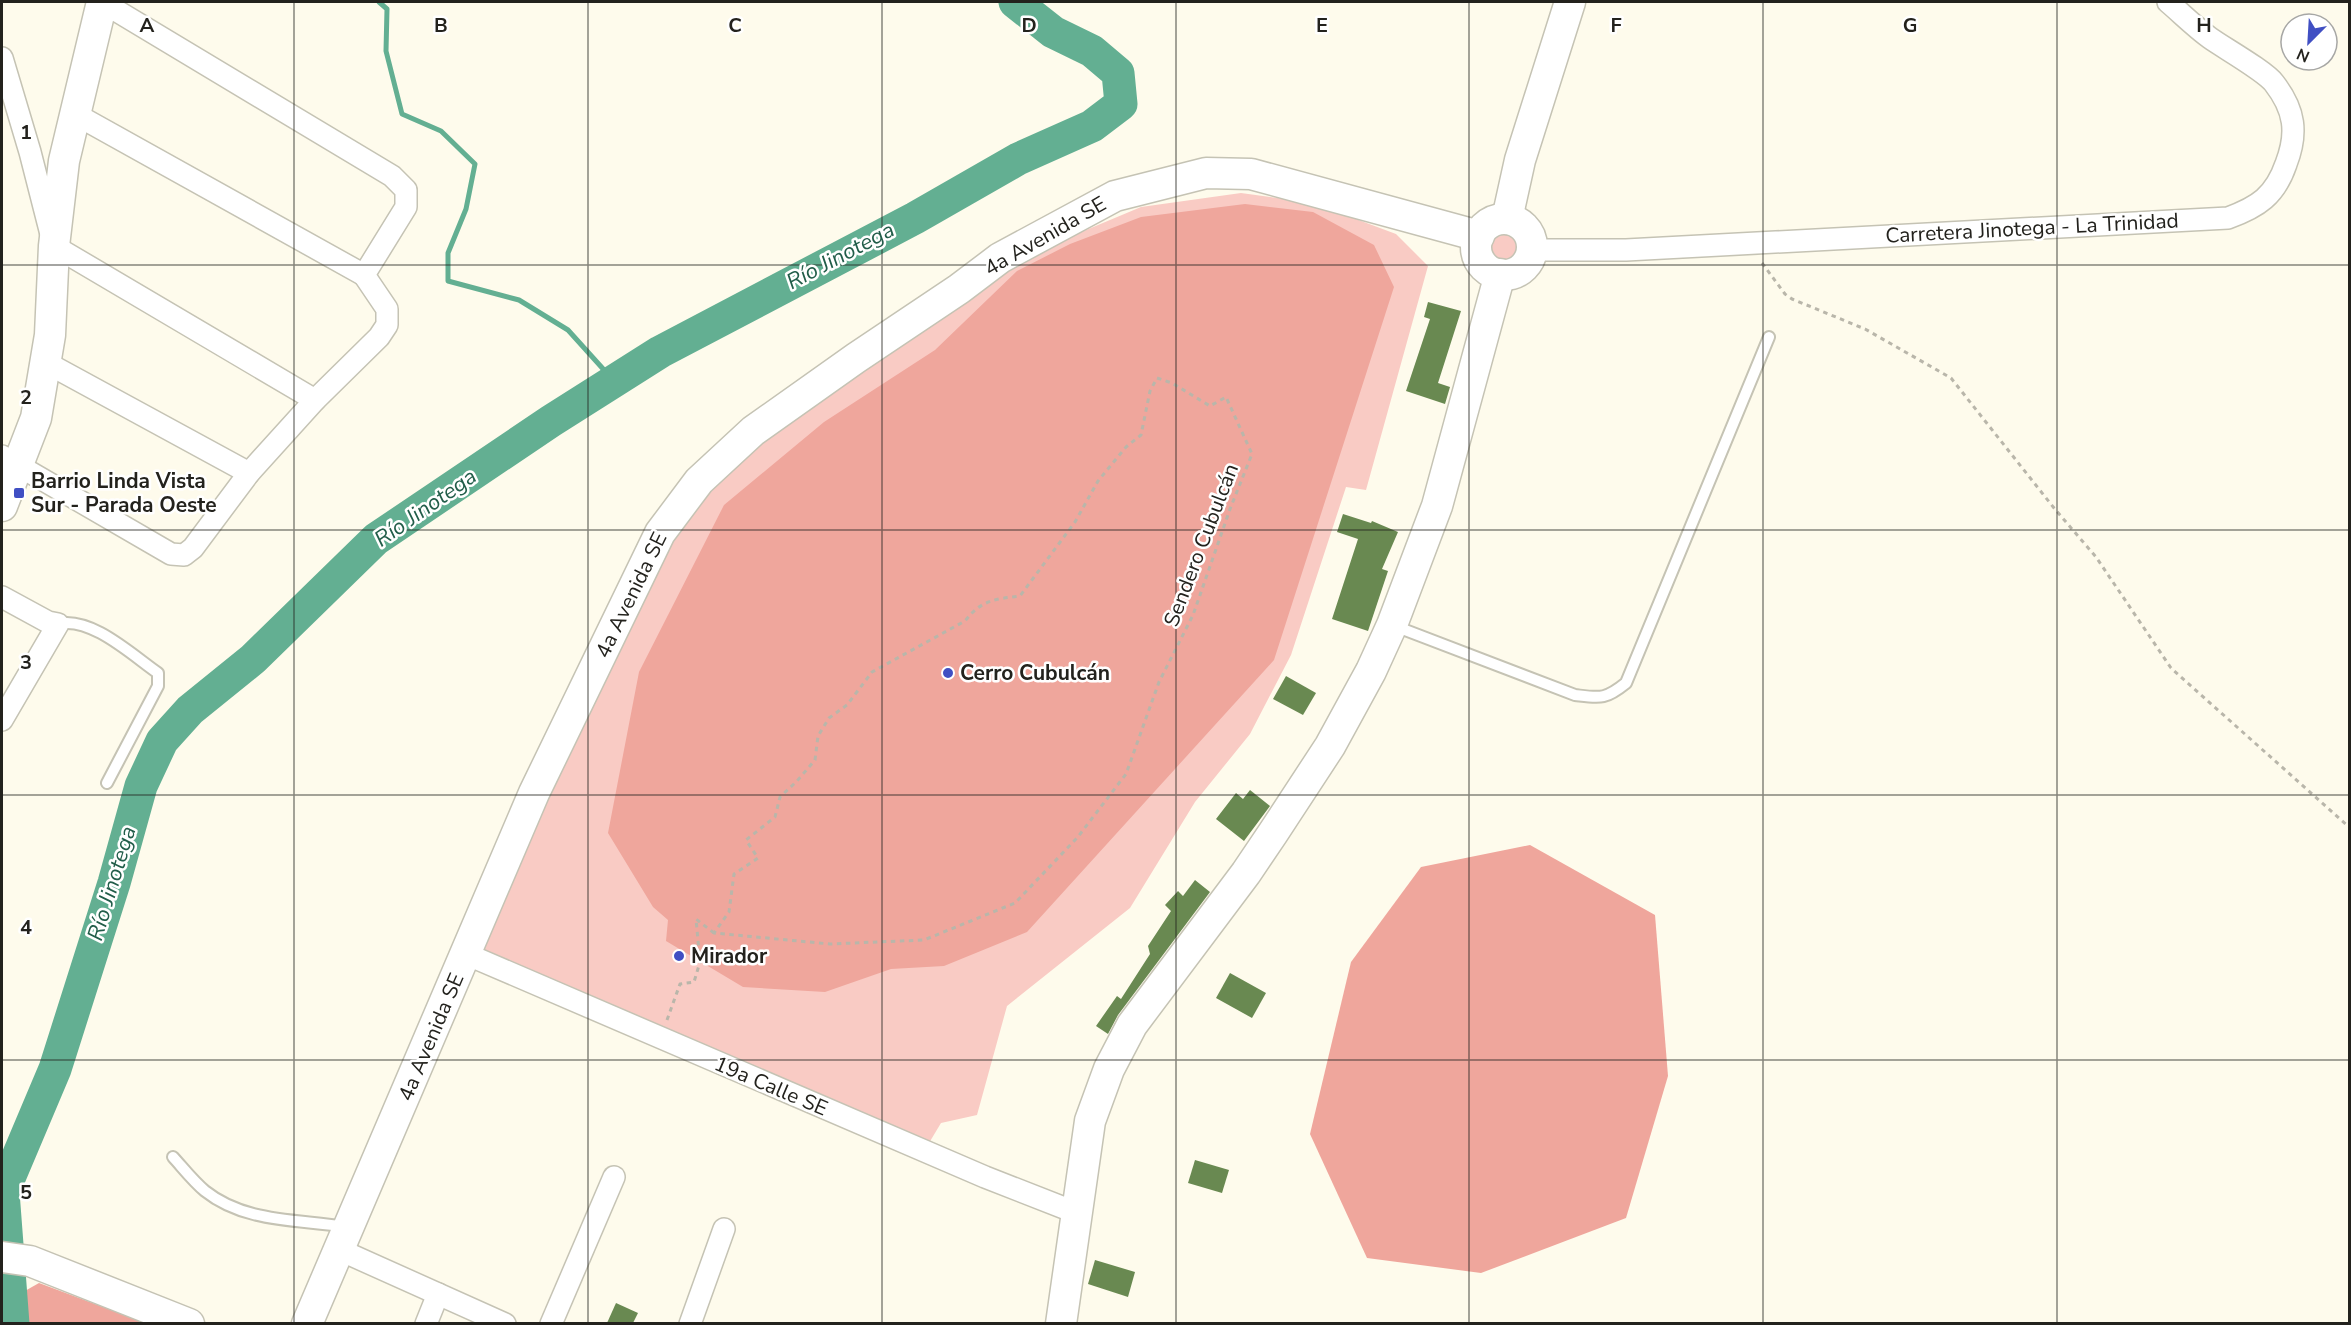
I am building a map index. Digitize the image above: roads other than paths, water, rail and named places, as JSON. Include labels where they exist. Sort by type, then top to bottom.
[{"type":"street","points":[[2,506],[10,460],[36,417],[50,335],[54,246],[64,161],[102,2],[392,176],[406,190],[406,207],[364,274]]},
{"type":"street","points":[[1507,219],[1520,160],[1570,2]]},
{"type":"street","name":"Carretera Jinotega - La Trinidad","points":[[1532,250],[1626,250],[2228,218],[2253,209],[2272,193],[2285,168],[2294,142],[2292,115],[2273,81],[2207,36],[2168,2]]},
{"type":"street","points":[[2,58],[54,246],[315,400]]},
{"type":"street","points":[[10,460],[171,554],[184,555],[193,548],[249,473],[315,400],[379,337],[387,325],[387,309],[364,274],[75,114]]},
{"type":"street","name":"4a Avenida SE","points":[[307,1323],[345,1239],[534,793],[660,533],[699,482],[753,431],[959,290],[1000,258],[1115,196],[1206,173],[1251,174],[1479,236]]},
{"type":"street","points":[[1507,219],[1515,221],[1526,229],[1530,236],[1532,250],[1525,266],[1518,271],[1500,274],[1485,267],[1480,260],[1477,252],[1479,236],[1490,223],[1507,219]]},
{"type":"street","points":[[1061,1323],[1090,1121],[1109,1069],[1132,1025],[1246,873],[1330,746],[1371,671],[1392,625],[1437,506],[1500,274]]},
{"type":"street","points":[[45,362],[249,473]]},
{"type":"street","points":[[2,597],[48,622],[58,624],[2,720]]},
{"type":"street","name":"19a Calle SE","points":[[466,954],[985,1177],[1077,1213]]},
{"type":"street","points":[[552,1323],[614,1177]]},
{"type":"street","points":[[690,1323],[724,1229]]},
{"type":"street","points":[[345,1239],[438,1294],[505,1323]]},
{"type":"street","points":[[16,1259],[189,1323]]},
{"type":"street","points":[[426,1323],[438,1294]]},
{"type":"lane","points":[[1392,625],[1575,695],[1592,697],[1610,695],[1626,683],[1768,337]]},
{"type":"lane","points":[[58,624],[77,623],[99,632],[158,673],[158,686],[107,783]]},
{"type":"lane","points":[[173,1157],[205,1190],[230,1207],[345,1239]]},
{"type":"waterway","points":[[379,2],[387,9],[386,51],[402,114],[441,131],[475,164],[466,209],[448,253],[448,281],[519,300],[568,330],[614,381]]},
{"type":"waterway","name":"Río Jinotega","points":[[13,1324],[3,1192],[55,1069],[114,883],[141,786],[162,741],[190,710],[253,659],[376,539],[551,421],[660,352],[915,218],[1018,159],[1092,126],[1121,104],[1118,73],[1092,51],[1053,32],[1015,2]]},
{"type":"place","name":"Barrio Linda Vista Sur - Parada Oeste","points":[[19,493]]},
{"type":"place","name":"Cerro Cubulcán","points":[[948,673]]},
{"type":"place","name":"Mirador","points":[[679,956]]}]
